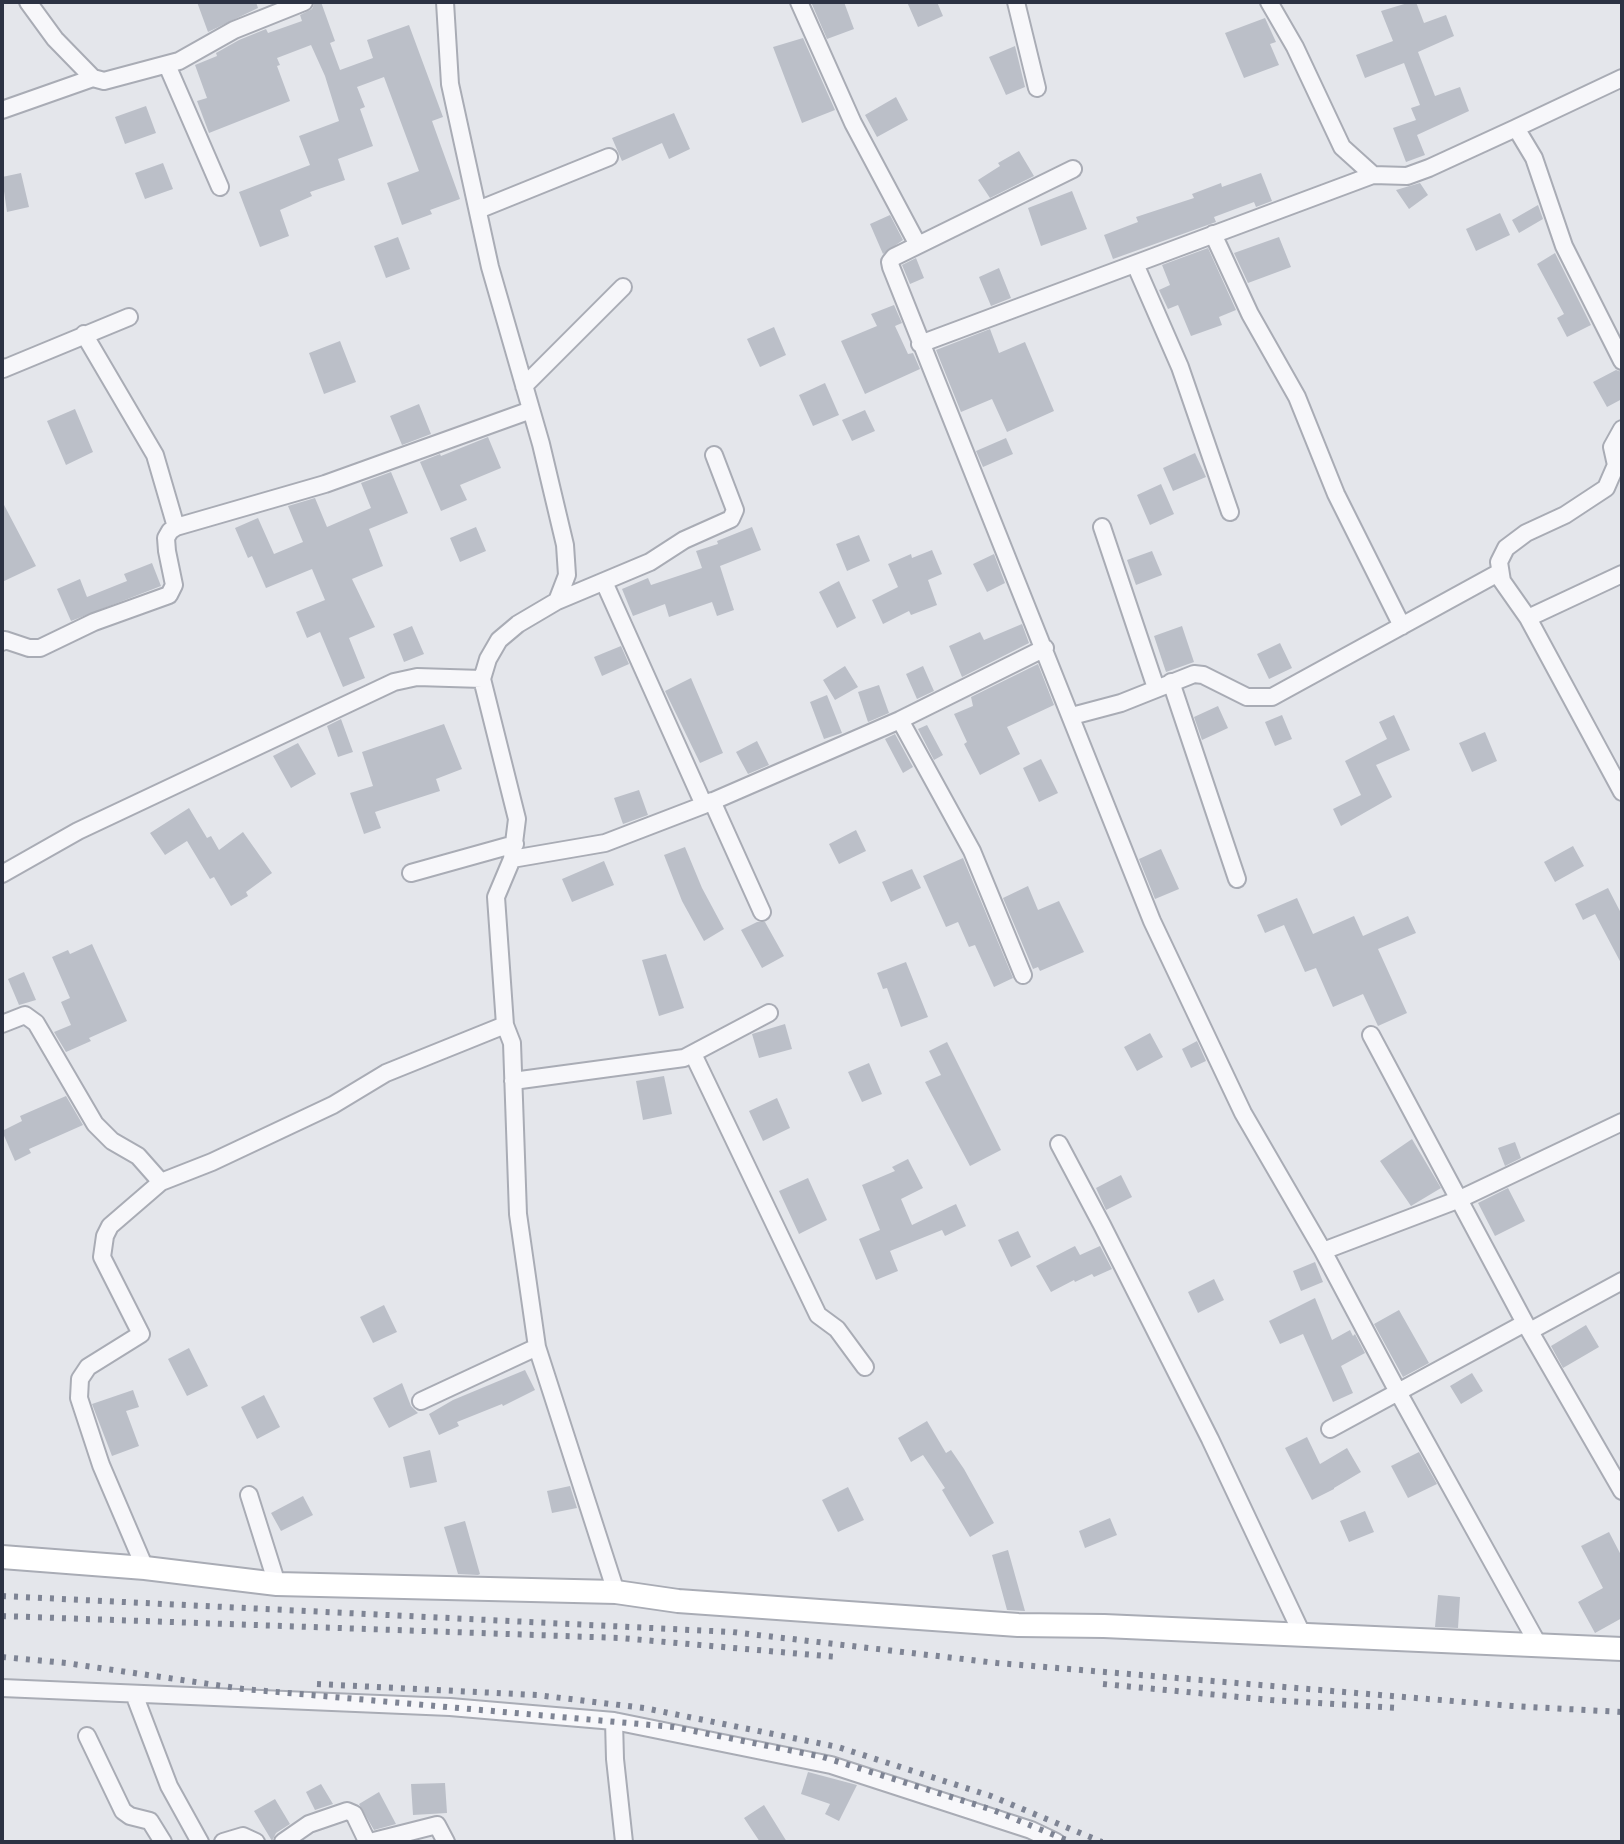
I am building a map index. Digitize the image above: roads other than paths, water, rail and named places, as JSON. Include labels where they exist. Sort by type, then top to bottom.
[{"type":"street","points":[[28,2],[55,39],[93,78]]},
{"type":"street","points":[[2,110],[93,78],[113,80],[167,65],[234,30],[304,2]]},
{"type":"street","points":[[445,2],[450,84],[490,267],[565,545],[567,575],[557,601]]},
{"type":"street","points":[[799,2],[853,123],[918,245]]},
{"type":"street","points":[[1016,2],[1037,88]]},
{"type":"street","points":[[1269,2],[1295,47],[1342,147],[1373,175]]},
{"type":"street","points":[[167,65],[220,187]]},
{"type":"street","points":[[920,344],[1373,175],[1407,176],[1429,168],[1622,78]]},
{"type":"street","points":[[1516,128],[1534,158],[1564,246],[1622,361]]},
{"type":"street","points":[[478,210],[609,157]]},
{"type":"street","points":[[1073,169],[894,257],[890,262],[920,344],[1045,648],[1152,921],[1243,1113],[1323,1251],[1539,1646]]},
{"type":"street","points":[[1213,234],[1250,314],[1297,397],[1336,494],[1402,626]]},
{"type":"street","points":[[1135,264],[1180,367],[1230,512]]},
{"type":"street","points":[[524,386],[623,287]]},
{"type":"street","points":[[2,367],[129,317]]},
{"type":"street","points":[[84,334],[155,455],[176,527]]},
{"type":"street","points":[[2,642],[5,640],[29,648],[40,648],[94,622],[169,595],[174,585],[166,538],[176,527],[325,484],[531,410]]},
{"type":"street","points":[[1622,429],[1612,447],[1616,465],[1606,488],[1565,515],[1526,533],[1506,548],[1499,562],[1502,581],[1528,618],[1622,792]]},
{"type":"street","points":[[616,1592],[537,1347],[518,1214],[512,1043],[505,1025],[496,897],[513,852],[517,819],[482,679],[488,659],[499,640],[518,624],[557,601],[663,555],[684,540],[734,515],[735,510],[714,455]]},
{"type":"street","points":[[1102,527],[1237,879]]},
{"type":"street","points":[[1072,716],[1121,703],[1187,675],[1203,675],[1247,697],[1272,697],[1500,572]]},
{"type":"street","points":[[1528,618],[1622,574]]},
{"type":"street","points":[[604,582],[762,912]]},
{"type":"street","points":[[411,873],[513,852],[605,843],[708,803],[900,720],[1045,648]]},
{"type":"street","points":[[2,874],[78,831],[394,682],[417,677],[482,679]]},
{"type":"street","points":[[900,720],[972,851],[1023,975]]},
{"type":"street","points":[[513,1081],[672,1060],[693,1054],[769,1013]]},
{"type":"street","points":[[2,1024],[25,1015],[36,1023],[95,1124],[112,1141],[138,1156],[161,1182]]},
{"type":"street","points":[[145,1568],[101,1465],[79,1398],[78,1388],[83,1372],[141,1334],[102,1257],[110,1226],[161,1182],[212,1162],[333,1105],[386,1073],[505,1025]]},
{"type":"street","points":[[1371,1035],[1527,1327],[1622,1491]]},
{"type":"street","points":[[693,1054],[818,1315],[837,1329],[865,1367]]},
{"type":"street","points":[[1323,1251],[1460,1199],[1622,1122]]},
{"type":"street","points":[[1059,1144],[1152,1323],[1303,1636]]},
{"type":"street","points":[[1330,1429],[1622,1281]]},
{"type":"street","points":[[421,1401],[537,1347]]},
{"type":"street","points":[[249,1495],[277,1584]]},
{"type":"street","points":[[2,1557],[145,1568],[277,1584],[616,1592],[678,1601],[1018,1625],[1104,1626],[1539,1646],[1621,1645]]},
{"type":"street","points":[[2,1688],[450,1707],[614,1721],[831,1765],[1031,1830],[1056,1842]]},
{"type":"street","points":[[134,1694],[169,1786],[200,1842]]},
{"type":"street","points":[[614,1721],[623,1842]]},
{"type":"street","points":[[87,1736],[123,1811],[150,1821],[163,1842]]},
{"type":"street","points":[[283,1842],[309,1824],[347,1811],[354,1814],[370,1842],[437,1825],[441,1827],[446,1842]]},
{"type":"street","points":[[223,1842],[243,1836],[256,1842]]},
{"type":"railway","points":[[2,1596],[732,1632],[997,1663],[1512,1706],[1622,1712]]},
{"type":"railway","points":[[2,1616],[620,1638],[837,1657]]},
{"type":"railway","points":[[2,1657],[66,1663],[243,1689],[674,1727],[823,1757],[993,1810],[1071,1842]]},
{"type":"railway","points":[[317,1684],[537,1695],[644,1708],[838,1747],[991,1796],[1102,1842]]},
{"type":"railway","points":[[1103,1684],[1398,1708]]}]
